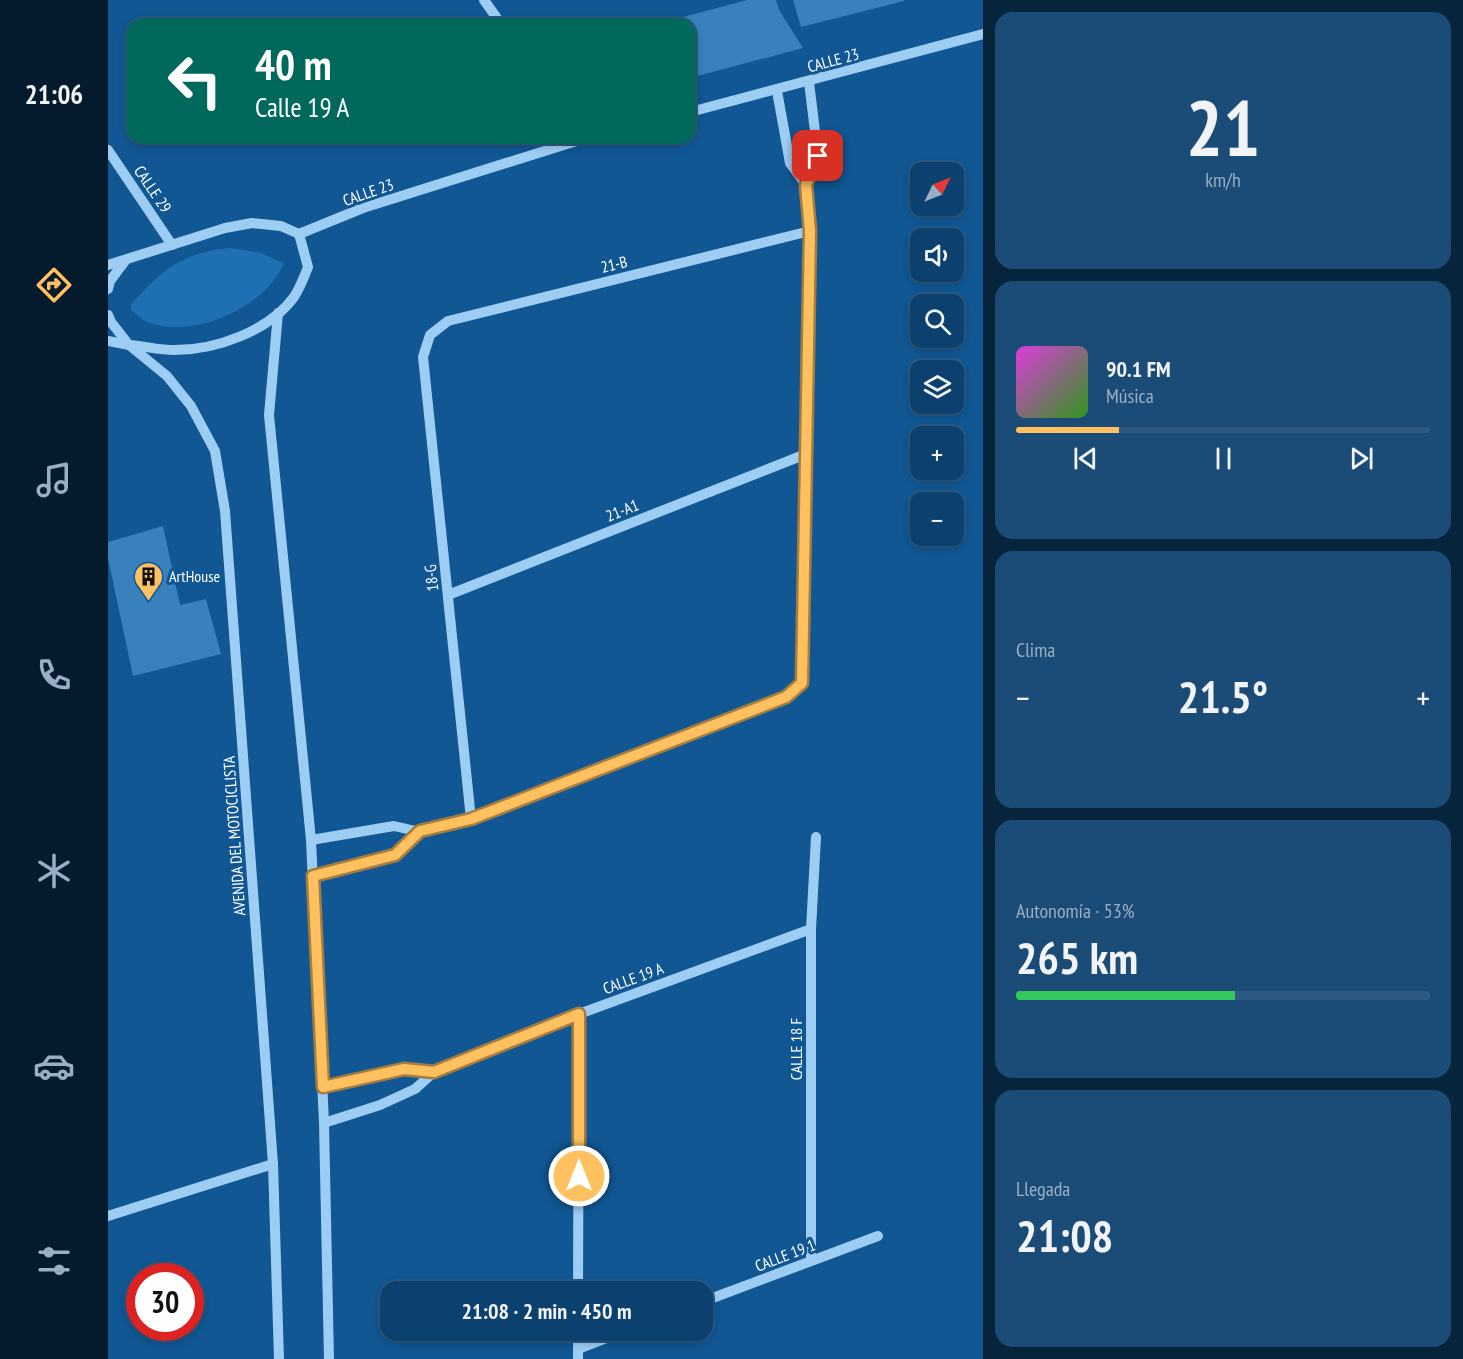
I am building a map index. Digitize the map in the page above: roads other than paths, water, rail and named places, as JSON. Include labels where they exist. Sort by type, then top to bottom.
[{"type":"street","points":[[484,0],[497,18]]},
{"type":"street","name":"CALLE 23","points":[[696,111],[777,91],[983,34]]},
{"type":"street","points":[[311,840],[394,826],[420,831],[471,819],[786,697],[802,683],[810,231],[806,185],[818,156],[809,82]]},
{"type":"street","points":[[777,91],[790,163],[806,185]]},
{"type":"street","name":"CALLE 23","points":[[299,234],[363,208],[564,144]]},
{"type":"street","name":"CALLE 29","points":[[108,150],[172,245]]},
{"type":"street","points":[[108,265],[225,228],[252,223],[281,226],[299,234],[308,267],[294,296],[278,313],[247,334],[212,344],[176,350],[108,341]]},
{"type":"street","name":"21-B","points":[[430,335],[447,321],[810,231]]},
{"type":"street","points":[[108,289],[110,281],[125,261]]},
{"type":"street","points":[[278,313],[269,415],[311,840],[323,1087],[329,1359]]},
{"type":"street","name":"AVENIDA DEL MOTOCICLISTA","points":[[108,315],[129,345],[167,376],[191,406],[215,451],[217,460],[225,510],[273,1164],[279,1359]]},
{"type":"street","name":"18-G","points":[[430,335],[423,357],[471,819]]},
{"type":"street","name":"21-A1","points":[[448,595],[806,454]]},
{"type":"street","points":[[313,876],[395,855],[420,831]]},
{"type":"street","name":"CALLE 18 F","points":[[811,1261],[811,929],[816,837]]},
{"type":"street","name":"CALLE 19 A","points":[[324,1123],[380,1105],[415,1089],[434,1072],[579,1014],[811,929]]},
{"type":"street","points":[[578,1281],[579,1014]]},
{"type":"street","name":"CALLE 19 A","points":[[323,1087],[404,1069],[434,1072]]},
{"type":"street","points":[[108,1216],[273,1164]]},
{"type":"street","name":"CALLE 19 1","points":[[713,1298],[878,1236]]},
{"type":"street","points":[[578,1354],[605,1341]]},
{"type":"place","name":"ArtHouse","points":[[148,602]]}]
